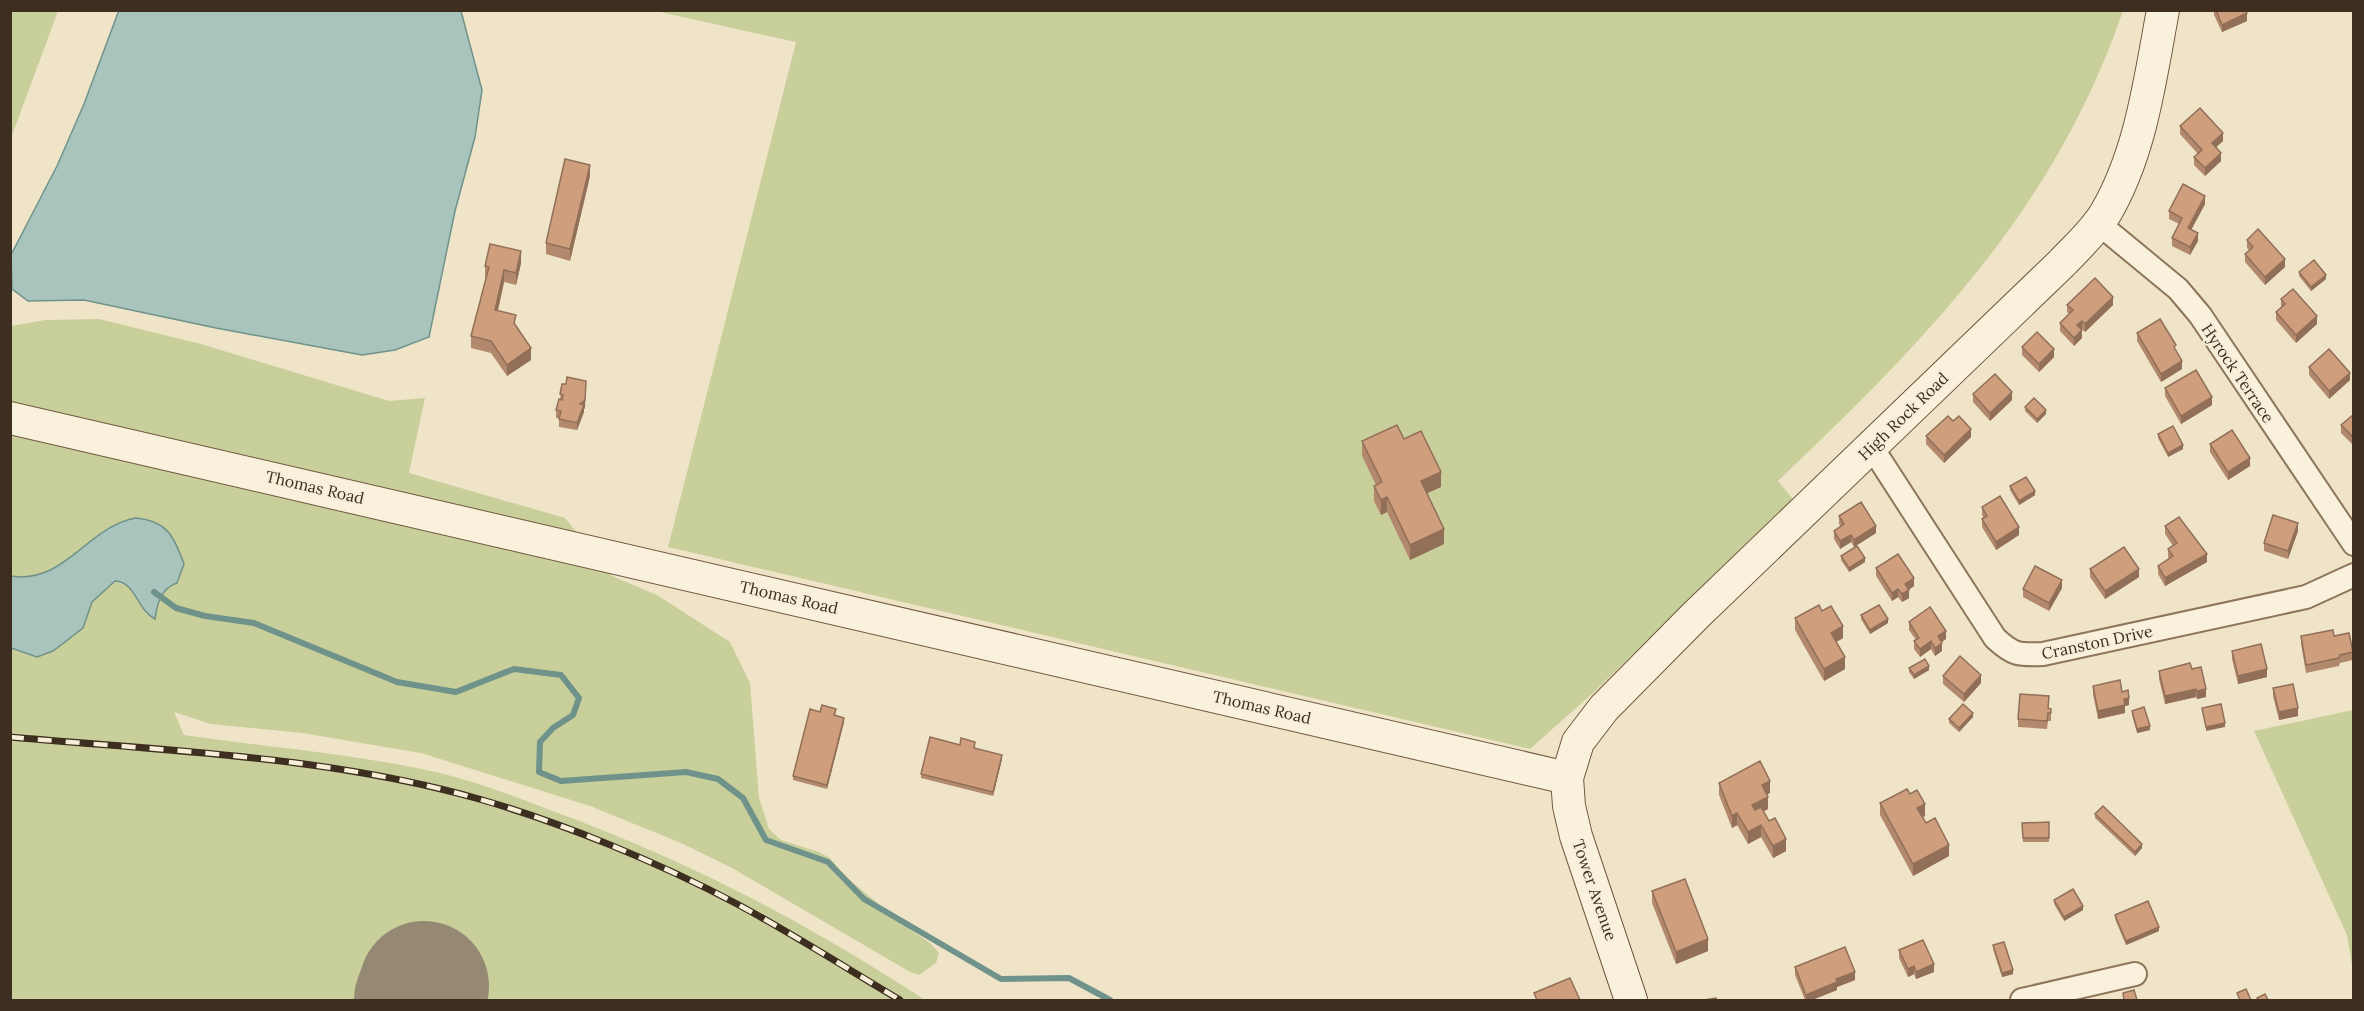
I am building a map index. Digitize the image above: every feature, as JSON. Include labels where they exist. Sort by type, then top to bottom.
[{"type":"main road","name":"High Rock Road","points":[[1567,778],[1578,742],[1604,708],[1871,446],[2062,263],[2098,223],[2122,178],[2141,125],[2163,10]]},
{"type":"main road","name":"Thomas Road","points":[[10,418],[1567,778]]},
{"type":"main road","name":"Tower Avenue","points":[[1567,778],[1567,796],[1576,836],[1631,1000]]},
{"type":"street","name":"Hyrock Terrace","points":[[2098,223],[2178,289],[2200,315],[2354,544]]},
{"type":"street","name":"Cranston Drive","points":[[1871,446],[1995,638],[2009,651],[2020,655],[2043,654],[2306,597],[2354,575]]},
{"type":"street","points":[[2022,1000],[2135,974]]},
{"type":"green space","points":[[10,11],[58,11],[11,138]]},
{"type":"green space","points":[[656,11],[2123,11],[2095,82],[2061,148],[2023,210],[1980,267],[1934,323],[1885,376],[1778,481],[1793,499],[1594,692],[1530,749],[668,547],[796,42]]},
{"type":"green space","points":[[99,319],[201,344],[389,401],[425,398],[409,473],[565,518],[612,576],[657,595],[730,642],[750,683],[759,798],[769,829],[781,840],[819,852],[830,858],[845,876],[905,926],[930,943],[939,953],[936,963],[919,975],[910,972],[732,868],[681,843],[590,806],[421,753],[302,733],[211,724],[174,712],[184,735],[396,764],[457,777],[502,792],[646,848],[742,893],[835,944],[925,1000],[463,1000],[384,971],[373,1000],[11,1000],[11,648],[37,657],[52,651],[83,628],[92,602],[115,581],[158,599],[171,585],[108,528],[76,555],[52,570],[25,577],[11,576],[11,326],[45,320]]},
{"type":"green space","points":[[2354,710],[2353,971],[2347,935],[2254,731]]},
{"type":"water","points":[[119,10],[461,11],[482,90],[475,137],[455,211],[429,337],[395,350],[362,355],[216,328],[84,300],[28,301],[12,289],[11,255],[57,166],[84,104]]},
{"type":"water","points":[[136,518],[162,526],[173,538],[184,564],[177,583],[167,589],[161,597],[155,619],[144,609],[128,586],[115,581],[92,602],[83,628],[53,651],[37,657],[11,648],[11,576],[30,576],[46,572],[119,523]]},
{"type":"building","points":[[2216,10],[2246,10],[2247,13],[2222,25]]},
{"type":"building","points":[[2200,108],[2223,133],[2212,143],[2221,153],[2205,168],[2194,157],[2202,150],[2180,126]]},
{"type":"building","points":[[565,159],[590,165],[570,249],[546,243]]},
{"type":"building","points":[[2183,184],[2205,196],[2188,228],[2198,233],[2190,247],[2172,238],[2182,218],[2169,211]]},
{"type":"building","points":[[2258,229],[2285,259],[2265,277],[2245,254],[2253,247],[2247,240]]},
{"type":"building","points":[[490,244],[521,251],[516,273],[504,270],[495,310],[516,315],[514,323],[531,348],[507,365],[491,341],[471,336],[489,267],[485,266]]},
{"type":"building","points":[[2314,260],[2326,275],[2311,287],[2299,272]]},
{"type":"building","points":[[2095,278],[2113,297],[2085,324],[2082,321],[2077,325],[2082,330],[2074,338],[2060,323],[2073,310],[2067,305]]},
{"type":"building","points":[[2293,289],[2317,316],[2296,335],[2276,312],[2285,304],[2281,299]]},
{"type":"building","points":[[2160,319],[2176,345],[2174,347],[2182,361],[2161,374],[2137,333]]},
{"type":"building","points":[[2037,332],[2054,349],[2039,364],[2022,347]]},
{"type":"building","points":[[2329,349],[2350,373],[2329,391],[2309,367]]},
{"type":"building","points":[[2196,370],[2212,397],[2181,416],[2165,388]]},
{"type":"building","points":[[1995,374],[2012,392],[1990,413],[1973,394]]},
{"type":"building","points":[[567,377],[586,381],[585,400],[580,404],[584,405],[577,423],[559,419],[561,411],[556,410],[559,399],[562,400],[563,395],[560,394],[562,384],[566,384]]},
{"type":"building","points":[[2034,398],[2046,410],[2037,419],[2025,407]]},
{"type":"building","points":[[2354,414],[2354,438],[2341,425]]},
{"type":"building","points":[[1948,416],[1953,421],[1959,416],[1971,429],[1944,455],[1926,436]]},
{"type":"building","points":[[1397,425],[1404,439],[1421,431],[1441,472],[1421,481],[1444,529],[1410,545],[1387,497],[1381,500],[1374,486],[1382,482],[1362,441]]},
{"type":"building","points":[[2173,426],[2183,445],[2168,453],[2158,434]]},
{"type":"building","points":[[2232,430],[2250,458],[2228,472],[2210,444]]},
{"type":"building","points":[[2026,477],[2035,491],[2019,501],[2010,486]]},
{"type":"building","points":[[2000,496],[2019,527],[1996,542],[1982,519],[1987,516],[1982,507]]},
{"type":"building","points":[[1861,502],[1876,526],[1854,540],[1851,535],[1840,541],[1834,531],[1844,524],[1839,516]]},
{"type":"building","points":[[2273,515],[2298,523],[2288,551],[2264,543]]},
{"type":"building","points":[[2179,517],[2207,554],[2165,578],[2158,566],[2173,556],[2168,549],[2177,543],[2165,526]]},
{"type":"building","points":[[1857,546],[1865,558],[1849,568],[1841,556]]},
{"type":"building","points":[[2124,547],[2139,569],[2105,591],[2090,569]]},
{"type":"building","points":[[1898,554],[1914,578],[1905,584],[1909,590],[1902,594],[1898,589],[1892,593],[1876,568]]},
{"type":"building","points":[[2035,566],[2062,580],[2049,603],[2023,589]]},
{"type":"building","points":[[1819,605],[1822,611],[1831,606],[1843,626],[1831,633],[1845,657],[1824,669],[1795,618]]},
{"type":"building","points":[[1879,605],[1888,619],[1870,630],[1861,615]]},
{"type":"building","points":[[1930,607],[1946,631],[1938,636],[1942,643],[1935,648],[1931,641],[1920,649],[1914,641],[1919,638],[1909,622]]},
{"type":"building","points":[[2333,630],[2334,636],[2349,633],[2353,652],[2340,655],[2339,658],[2306,665],[2301,636]]},
{"type":"building","points":[[2261,644],[2267,669],[2238,676],[2232,651]]},
{"type":"building","points":[[1960,656],[1981,675],[1964,694],[1943,676]]},
{"type":"building","points":[[1925,659],[1929,666],[1914,675],[1909,668]]},
{"type":"building","points":[[2190,663],[2192,669],[2201,667],[2206,689],[2165,696],[2159,671]]},
{"type":"building","points":[[2120,680],[2122,692],[2128,690],[2129,698],[2124,699],[2125,705],[2098,711],[2093,686]]},
{"type":"building","points":[[2293,684],[2298,708],[2279,712],[2273,688]]},
{"type":"building","points":[[2020,694],[2049,696],[2048,708],[2051,709],[2051,713],[2048,713],[2047,721],[2018,719]]},
{"type":"building","points":[[1963,704],[1973,713],[1959,728],[1949,719]]},
{"type":"building","points":[[2221,704],[2225,723],[2206,727],[2202,708]]},
{"type":"building","points":[[822,705],[836,709],[834,715],[844,718],[827,785],[793,776],[810,709],[820,712]]},
{"type":"building","points":[[2144,707],[2150,726],[2137,729],[2132,711]]},
{"type":"building","points":[[930,737],[960,745],[961,738],[975,742],[974,748],[1002,755],[993,792],[921,774]]},
{"type":"building","points":[[1760,761],[1770,781],[1762,785],[1768,797],[1752,805],[1755,810],[1761,807],[1769,821],[1775,818],[1786,839],[1773,846],[1761,825],[1748,832],[1737,813],[1732,816],[1719,783]]},
{"type":"building","points":[[1907,789],[1910,794],[1917,790],[1925,804],[1917,808],[1926,823],[1935,818],[1949,845],[1913,864],[1880,803]]},
{"type":"building","points":[[2103,806],[2142,844],[2135,852],[2095,814]]},
{"type":"building","points":[[2049,822],[2049,838],[2023,838],[2022,823]]},
{"type":"building","points":[[1685,879],[1708,939],[1676,952],[1652,891]]},
{"type":"building","points":[[2073,889],[2083,906],[2064,917],[2054,900]]},
{"type":"building","points":[[2148,901],[2159,927],[2126,941],[2115,915]]},
{"type":"building","points":[[1923,940],[1934,964],[1916,972],[1914,966],[1908,969],[1899,950]]},
{"type":"building","points":[[2004,942],[2013,970],[2002,973],[1993,945]]},
{"type":"building","points":[[1845,947],[1855,972],[1806,995],[1795,967]]},
{"type":"building","points":[[1570,978],[1580,1000],[1537,1000],[1534,993]]},
{"type":"building","points":[[2246,989],[2251,1000],[2240,1000],[2237,993]]},
{"type":"building","points":[[2134,990],[2137,1000],[2124,1000],[2123,993]]},
{"type":"building","points":[[2265,994],[2268,1000],[2257,998]]},
{"type":"waterway","points":[[154,592],[176,608],[205,616],[254,623],[397,682],[456,692],[514,669],[561,675],[579,698],[573,715],[553,728],[540,742],[539,772],[561,781],[686,772],[718,779],[743,798],[766,840],[828,862],[864,899],[1001,979],[1069,978],[1110,1000]]},
{"type":"runway","points":[[419,1000],[424,986]]},
{"type":"railway","points":[[10,737],[187,751],[305,764],[364,773],[479,799],[577,832],[676,874],[758,915],[900,1000]]}]
